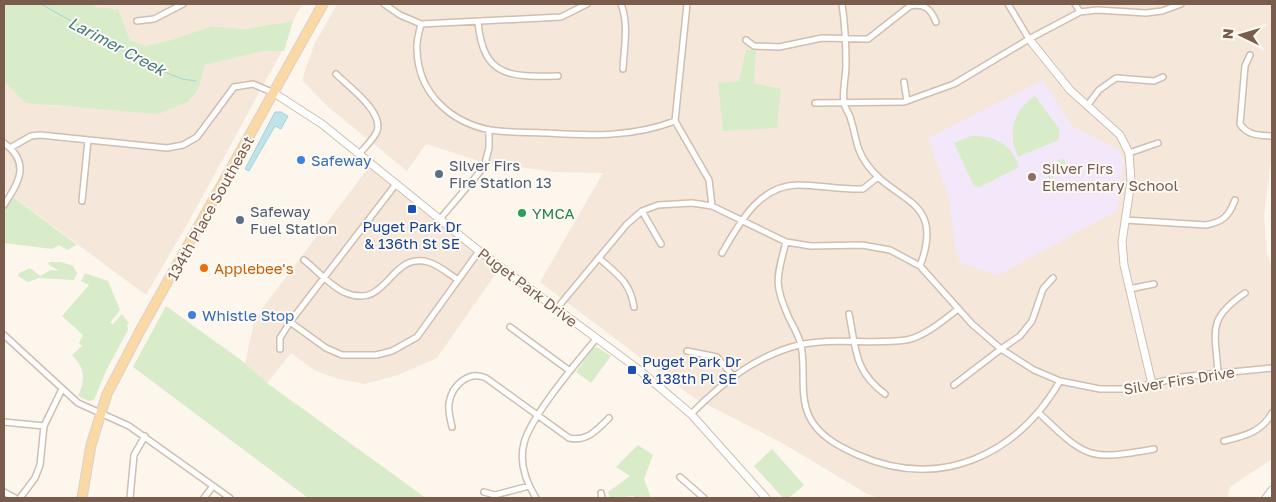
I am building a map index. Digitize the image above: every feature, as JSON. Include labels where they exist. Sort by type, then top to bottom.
[{"type":"main road","name":"134th Place Southeast","points":[[82,498],[91,445],[99,413],[142,328],[323,4]]},
{"type":"street","points":[[137,21],[154,19],[180,4]]},
{"type":"street","points":[[384,4],[421,24],[561,17],[588,4]]},
{"type":"street","points":[[621,4],[625,13],[622,70]]},
{"type":"street","points":[[687,4],[675,121],[709,180],[712,206]]},
{"type":"street","points":[[842,4],[845,39],[844,102],[851,120],[855,143],[866,164],[878,177],[918,207],[924,219],[927,234],[926,250],[920,266]]},
{"type":"street","points":[[746,40],[754,46],[779,47],[822,38],[868,39],[910,6],[918,4],[925,6],[933,14],[936,22]]},
{"type":"street","points":[[1008,4],[1029,39],[1070,90],[1120,136],[1129,154],[1131,181],[1122,242],[1129,289],[1152,384]]},
{"type":"street","points":[[1076,4],[1080,12]]},
{"type":"street","points":[[815,103],[907,101],[954,84],[1029,39],[1080,12],[1098,10],[1162,12],[1174,5],[1181,4]]},
{"type":"street","points":[[478,22],[481,47],[488,60],[497,68],[520,76],[558,76]]},
{"type":"street","points":[[421,24],[416,50],[423,80],[432,97],[445,110],[462,121],[489,130],[605,136],[634,133],[675,121]]},
{"type":"street","points":[[1250,55],[1245,66],[1240,124],[1245,131],[1252,134],[1272,136]]},
{"type":"street","points":[[336,74],[374,111],[378,123],[377,132],[360,153]]},
{"type":"street","points":[[1087,106],[1099,90],[1116,78],[1154,81],[1163,77]]},
{"type":"street","points":[[904,82],[907,101]]},
{"type":"street","points":[[10,148],[31,136],[40,135],[167,148],[183,145],[197,137],[234,87],[253,84],[274,93]]},
{"type":"street","name":"Puget Park Drive","points":[[274,93],[322,124],[479,251],[558,307],[596,339],[638,369],[691,414],[766,498]]},
{"type":"street","points":[[440,219],[484,167],[489,148],[489,130]]},
{"type":"street","points":[[82,202],[88,140]]},
{"type":"street","points":[[4,143],[17,156],[20,166],[20,178],[4,204]]},
{"type":"street","points":[[1129,154],[1158,143]]},
{"type":"street","points":[[722,253],[741,221],[758,201],[784,186],[863,189],[878,177]]},
{"type":"street","points":[[280,349],[280,338],[290,322],[396,184]]},
{"type":"street","points":[[1125,220],[1217,224],[1225,219],[1235,200]]},
{"type":"street","name":"Silver Firs Drive","points":[[558,307],[600,259],[627,224],[642,211],[658,206],[692,202],[712,206],[786,242],[811,246],[862,245],[890,250],[920,266],[958,309],[1001,349],[1030,368],[1060,381],[1100,389],[1130,389],[1218,372],[1272,368]]},
{"type":"street","points":[[642,211],[661,244]]},
{"type":"street","points":[[786,242],[777,279],[781,300],[801,344],[804,398],[809,417],[820,431],[840,447],[873,462],[917,470],[948,469],[978,459],[1004,443],[1039,413],[1060,381]]},
{"type":"street","points":[[290,322],[326,348],[342,355],[376,355],[392,351],[417,336],[479,251]]},
{"type":"street","points":[[600,259],[622,278],[632,292],[634,307]]},
{"type":"street","points":[[304,260],[349,294],[362,296],[381,290],[403,265],[418,261],[429,262],[458,280]]},
{"type":"street","points":[[954,385],[1020,336],[1032,321],[1043,289],[1053,278]]},
{"type":"street","points":[[1129,289],[1154,284]]},
{"type":"street","points":[[1218,372],[1216,325],[1224,308],[1245,293]]},
{"type":"street","points":[[691,414],[733,376],[776,352],[801,344],[907,340],[934,326],[958,309]]},
{"type":"street","points":[[849,314],[859,366],[870,383],[885,394]]},
{"type":"street","points":[[510,327],[570,372]]},
{"type":"street","points":[[4,335],[78,403],[130,426],[230,498]]},
{"type":"street","points":[[536,498],[529,486],[523,465],[523,445],[528,430],[596,339]]},
{"type":"street","points":[[687,351],[717,358],[733,376]]},
{"type":"street","points":[[452,426],[450,401],[462,380],[480,375],[569,438],[575,439],[589,436],[609,418]]},
{"type":"street","points":[[20,498],[35,478],[40,465],[44,426],[62,389]]},
{"type":"street","points":[[1039,413],[1072,445],[1084,452],[1099,456],[1117,456],[1154,449]]},
{"type":"street","points":[[1224,441],[1248,435],[1260,428],[1272,413]]},
{"type":"street","points":[[4,422],[44,426]]},
{"type":"street","points":[[130,498],[134,455],[145,436]]},
{"type":"street","points":[[680,477],[704,498]]},
{"type":"street","points":[[204,498],[213,486]]},
{"type":"street","points":[[484,492],[495,495],[529,486]]},
{"type":"street","points":[[1266,498],[1272,490]]},
{"type":"street","points":[[4,492],[16,498]]},
{"type":"shaded area","points":[[94,4],[302,4],[293,21],[244,29],[212,26],[171,40],[144,46],[130,40],[118,9],[95,7]]},
{"type":"shaded area","points":[[337,4],[1272,4],[1272,151],[1264,217],[1267,253],[1272,268],[1272,459],[1230,487],[1227,498],[878,498],[867,494],[784,444],[694,398],[540,282],[603,173],[554,172],[479,161],[426,144],[407,171],[328,107],[302,80],[314,45]]},
{"type":"shaded area","points":[[268,49],[283,49],[188,223],[146,295],[4,190],[4,82],[53,106],[109,109],[199,88],[205,65]]},
{"type":"shaded area","name":"Silver Firs Elementary School","points":[[1043,80],[1072,126],[1119,150],[1124,163],[1117,211],[998,275],[961,263],[956,252],[949,198],[928,138]]},
{"type":"shaded area","points":[[372,163],[501,266],[437,358],[398,375],[365,384],[338,379],[314,370],[291,353],[267,383],[245,363],[255,318]]},
{"type":"green space","points":[[4,4],[94,4],[95,7],[118,9],[130,40],[145,46],[171,40],[212,26],[244,29],[293,21],[284,51],[262,51],[205,65],[199,88],[188,102],[158,114],[26,103],[4,82]]},
{"type":"green space","points":[[746,50],[756,50],[754,83],[781,89],[777,128],[723,131],[718,83],[739,81]]},
{"type":"green space","points":[[1035,96],[1060,130],[1058,140],[1018,157],[1013,140],[1014,123],[1022,108]]},
{"type":"green space","points":[[971,136],[987,137],[1001,143],[1012,152],[1019,167],[980,187],[974,186],[954,143]]},
{"type":"green space","points":[[1063,158],[1068,169],[1049,179],[1045,168]]},
{"type":"green space","points":[[13,197],[77,245],[67,250],[59,245],[52,249],[4,243],[4,210]]},
{"type":"green space","points":[[49,262],[61,262],[73,266],[77,273],[74,280],[39,278],[28,282],[18,276],[19,273],[30,268],[40,276],[51,270],[59,271],[48,264]]},
{"type":"green space","points":[[85,273],[108,281],[120,310],[110,323],[113,324],[122,314],[129,323],[127,325],[128,330],[106,371],[94,400],[89,401],[78,396],[83,374],[80,365],[72,355],[82,346],[79,343],[83,335],[62,316],[89,285],[81,281]]},
{"type":"green space","points":[[166,306],[245,363],[267,383],[426,498],[308,498],[133,367]]},
{"type":"green space","points":[[597,347],[611,356],[591,383],[576,372],[593,348]]},
{"type":"green space","points":[[638,445],[653,455],[644,479],[651,498],[634,498],[633,496],[610,498],[608,492],[630,476],[616,467]]},
{"type":"green space","points":[[772,449],[804,485],[789,498],[783,498],[754,466]]},
{"type":"water","points":[[275,112],[281,112],[288,116],[281,129],[275,126],[249,171],[245,169]]},
{"type":"waterway","name":"Larimer Creek","points":[[41,4],[153,67],[182,79],[196,81]]},
{"type":"place","name":"Safeway","points":[[301,160]]},
{"type":"place","name":"Silver Firs Fire Station 13","points":[[439,174]]},
{"type":"place","name":"Silver Firs Elementary School","points":[[1032,177]]},
{"type":"place","name":"Puget Park Dr & 136th St SE","points":[[412,209]]},
{"type":"place","name":"YMCA","points":[[522,213]]},
{"type":"place","name":"Safeway Fuel Station","points":[[240,220]]},
{"type":"place","name":"Applebee's","points":[[204,268]]},
{"type":"place","name":"Whistle Stop","points":[[192,315]]},
{"type":"place","name":"Puget Park Dr & 138th Pl SE","points":[[632,370]]}]
